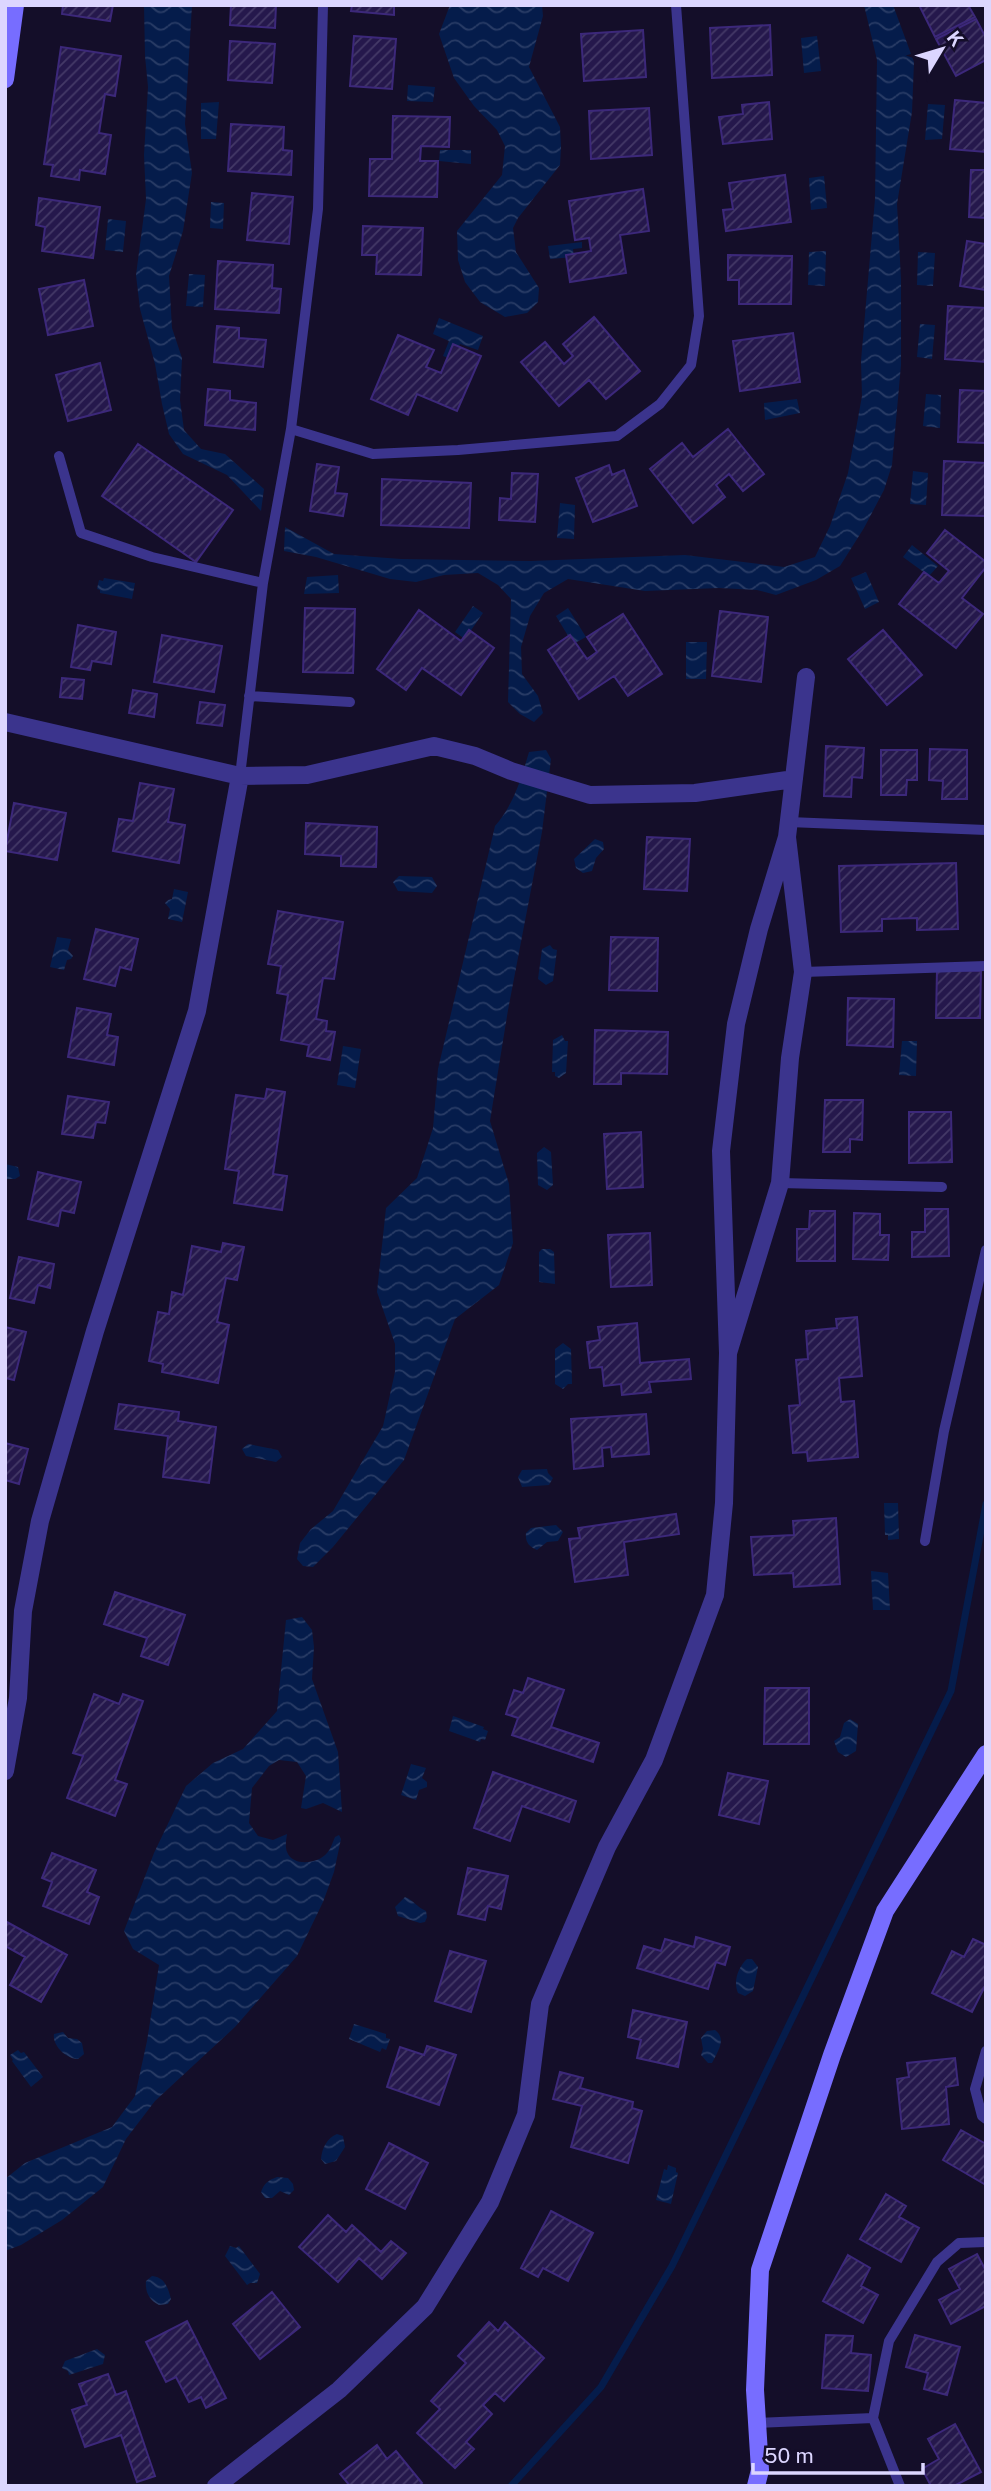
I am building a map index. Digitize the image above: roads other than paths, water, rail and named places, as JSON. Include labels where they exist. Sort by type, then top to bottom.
[{"type":"street","points":[[5,79],[15,5]]},
{"type":"street","points":[[216,2486],[339,2390],[425,2307],[490,2202],[526,2115],[540,2004],[607,1847],[654,1760],[715,1595],[724,1503],[728,1353],[721,1151],[736,1024],[759,929],[788,830],[806,677]]},
{"type":"street","points":[[5,722],[240,776],[307,775],[434,746],[475,756],[511,771],[590,795],[695,793],[794,779]]},
{"type":"street","points":[[5,1771],[18,1698],[23,1611],[40,1521],[95,1331],[197,1011],[240,776]]},
{"type":"street","points":[[728,1353],[780,1183],[790,1058],[803,972],[788,830]]},
{"type":"street","points":[[756,2486],[760,2470],[755,2390],[760,2270],[832,2055],[885,1910],[986,1754]]},
{"type":"lane","points":[[240,776],[263,583],[291,429],[317,209],[323,5]]},
{"type":"lane","points":[[291,429],[373,454],[458,450],[617,436],[660,404],[691,365],[699,316],[676,5]]},
{"type":"lane","points":[[60,456],[81,533],[152,557],[263,583]]},
{"type":"lane","points":[[250,696],[350,702]]},
{"type":"lane","points":[[788,830],[986,830]]},
{"type":"lane","points":[[803,972],[986,966]]},
{"type":"lane","points":[[780,1183],[942,1187]]},
{"type":"lane","points":[[925,1541],[944,1431],[986,1250]]},
{"type":"lane","points":[[986,2050],[975,2089],[982,2116],[986,2119]]},
{"type":"lane","points":[[900,2486],[873,2417],[890,2341],[937,2262],[959,2243],[986,2242]]},
{"type":"lane","points":[[757,2423],[873,2417]]},
{"type":"water","points":[[144,5],[192,5],[185,124],[192,173],[183,231],[169,276],[172,328],[182,358],[180,400],[184,430],[201,449],[225,454],[264,489],[261,511],[227,475],[183,454],[169,434],[155,364],[140,309],[136,275],[146,199],[144,155],[148,87]]},
{"type":"water","points":[[450,5],[542,5],[543,16],[529,67],[560,127],[561,147],[560,165],[513,228],[516,252],[539,288],[538,302],[527,313],[505,317],[480,302],[465,282],[458,260],[457,231],[502,175],[505,146],[497,130],[474,106],[454,78],[439,34]]},
{"type":"water","points":[[864,5],[893,5],[914,62],[912,112],[897,204],[901,279],[901,365],[892,465],[884,490],[840,566],[816,580],[776,595],[757,590],[719,588],[645,591],[568,579],[544,593],[530,616],[521,647],[522,674],[538,696],[543,713],[534,722],[520,714],[508,702],[511,599],[498,585],[478,573],[444,575],[416,582],[390,579],[316,557],[284,551],[285,527],[334,554],[401,559],[531,561],[685,555],[784,567],[815,557],[830,526],[848,473],[862,396],[861,361],[875,199],[877,60]]},
{"type":"water","points":[[817,36],[821,71],[804,73],[801,38]]},
{"type":"water","points":[[408,85],[435,87],[433,102],[407,101]]},
{"type":"water","points":[[219,102],[216,139],[201,139],[201,103]]},
{"type":"water","points":[[928,104],[945,105],[942,139],[925,140]]},
{"type":"water","points":[[440,150],[471,150],[471,164],[439,161]]},
{"type":"water","points":[[824,176],[827,208],[811,210],[809,178]]},
{"type":"water","points":[[211,202],[224,203],[223,229],[210,228]]},
{"type":"water","points":[[108,219],[126,221],[123,252],[105,250]]},
{"type":"water","points":[[582,242],[582,248],[573,249],[574,257],[550,259],[548,246]]},
{"type":"water","points":[[826,251],[825,286],[808,285],[809,252]]},
{"type":"water","points":[[918,252],[935,253],[933,286],[917,285]]},
{"type":"water","points":[[189,274],[205,275],[203,307],[186,306]]},
{"type":"water","points":[[439,318],[483,336],[478,350],[460,344],[454,360],[443,356],[449,341],[433,334]]},
{"type":"water","points":[[920,324],[935,325],[932,359],[917,357]]},
{"type":"water","points":[[926,394],[941,395],[940,428],[923,426]]},
{"type":"water","points":[[797,399],[800,413],[765,420],[764,403]]},
{"type":"water","points":[[913,471],[928,473],[926,505],[910,504]]},
{"type":"water","points":[[560,503],[575,505],[574,539],[557,538]]},
{"type":"water","points":[[912,545],[938,566],[929,576],[903,557]]},
{"type":"water","points":[[866,572],[879,602],[865,609],[851,578]]},
{"type":"water","points":[[338,575],[339,593],[304,594],[307,577]]},
{"type":"water","points":[[104,578],[135,583],[132,599],[100,593],[97,589],[99,580],[103,581]]},
{"type":"water","points":[[473,606],[483,613],[465,639],[455,632]]},
{"type":"water","points":[[568,608],[586,637],[573,644],[556,616]]},
{"type":"water","points":[[686,642],[707,642],[706,679],[686,679]]},
{"type":"water","points":[[546,750],[551,759],[542,832],[490,1121],[509,1184],[513,1243],[499,1285],[455,1319],[404,1460],[333,1547],[313,1567],[303,1566],[297,1559],[300,1543],[311,1529],[333,1511],[383,1426],[395,1372],[395,1344],[377,1292],[386,1208],[417,1178],[433,1128],[438,1069],[495,826],[512,800],[529,752]]},
{"type":"water","points":[[595,839],[603,842],[604,849],[596,858],[592,871],[583,873],[576,868],[574,859]]},
{"type":"water","points":[[399,876],[432,877],[437,886],[432,893],[398,891],[393,882]]},
{"type":"water","points":[[174,889],[188,892],[182,922],[168,919],[170,909],[165,903],[172,899]]},
{"type":"water","points":[[57,937],[71,939],[68,950],[73,956],[67,960],[64,970],[50,967]]},
{"type":"water","points":[[550,945],[557,950],[553,981],[546,985],[538,979],[542,949]]},
{"type":"water","points":[[562,1035],[565,1041],[568,1041],[566,1073],[559,1078],[552,1072],[553,1040]]},
{"type":"water","points":[[902,1041],[917,1041],[916,1076],[899,1075]]},
{"type":"water","points":[[343,1046],[361,1049],[355,1088],[337,1085]]},
{"type":"water","points":[[544,1147],[551,1152],[553,1185],[547,1190],[538,1185],[537,1153]]},
{"type":"water","points":[[5,1164],[18,1167],[20,1176],[5,1179]]},
{"type":"water","points":[[542,1249],[554,1252],[555,1284],[539,1282],[539,1252]]},
{"type":"water","points":[[563,1343],[571,1349],[572,1384],[563,1389],[555,1384],[555,1349]]},
{"type":"water","points":[[248,1444],[278,1450],[282,1457],[276,1462],[246,1456],[242,1449]]},
{"type":"water","points":[[547,1469],[553,1478],[549,1485],[522,1487],[518,1477],[522,1470]]},
{"type":"water","points":[[884,1503],[898,1503],[899,1539],[888,1540],[888,1535],[885,1535]]},
{"type":"water","points":[[556,1525],[563,1532],[558,1541],[547,1542],[537,1550],[528,1544],[526,1533],[531,1528]]},
{"type":"water","points":[[871,1571],[888,1573],[890,1610],[873,1610]]},
{"type":"water","points":[[302,1617],[312,1630],[312,1679],[338,1752],[342,1812],[323,1803],[301,1808],[306,1776],[297,1762],[279,1760],[269,1766],[252,1788],[249,1823],[258,1836],[273,1840],[287,1834],[287,1852],[290,1857],[300,1862],[323,1857],[339,1835],[341,1839],[334,1872],[323,1902],[297,1956],[235,2027],[155,2101],[126,2139],[103,2187],[62,2220],[21,2245],[5,2251],[5,2179],[25,2163],[112,2127],[135,2096],[159,1965],[133,1949],[124,1931],[154,1853],[186,1786],[213,1763],[243,1749],[277,1711],[286,1620]]},
{"type":"water","points":[[453,1716],[484,1727],[483,1729],[488,1731],[485,1740],[481,1739],[480,1742],[449,1731]]},
{"type":"water","points":[[850,1719],[858,1724],[856,1751],[846,1757],[838,1752],[834,1741],[840,1737],[844,1723]]},
{"type":"water","points":[[411,1764],[426,1768],[422,1778],[427,1782],[427,1787],[419,1790],[416,1800],[401,1795]]},
{"type":"water","points":[[405,1897],[426,1911],[425,1922],[398,1916],[395,1907]]},
{"type":"water","points":[[747,1959],[752,1959],[758,1967],[753,1991],[745,1996],[738,1993],[736,1980]]},
{"type":"water","points":[[354,2024],[386,2034],[386,2038],[390,2039],[386,2050],[382,2048],[380,2052],[349,2039]]},
{"type":"water","points":[[715,2030],[721,2041],[712,2063],[708,2063],[701,2055],[701,2038],[707,2031]]},
{"type":"water","points":[[63,2032],[68,2038],[82,2043],[84,2054],[78,2059],[65,2054],[55,2043],[54,2034]]},
{"type":"water","points":[[18,2050],[24,2052],[43,2077],[31,2087],[12,2061],[10,2055]]},
{"type":"water","points":[[337,2134],[343,2136],[345,2147],[336,2161],[325,2164],[321,2159],[324,2147],[330,2138]]},
{"type":"water","points":[[668,2165],[676,2168],[678,2173],[671,2204],[656,2200],[664,2169],[667,2170]]},
{"type":"water","points":[[277,2177],[288,2178],[294,2190],[289,2195],[280,2191],[272,2198],[265,2198],[261,2192],[264,2186]]},
{"type":"water","points":[[230,2246],[239,2246],[260,2274],[257,2283],[247,2285],[225,2256]]},
{"type":"water","points":[[152,2276],[160,2278],[169,2291],[171,2299],[168,2304],[159,2305],[148,2295],[146,2281]]},
{"type":"water","points":[[97,2349],[105,2355],[103,2364],[69,2375],[68,2371],[62,2368],[65,2361]]},
{"type":"waterway","points":[[511,2486],[601,2387],[672,2266],[951,1691],[986,1504]]}]
